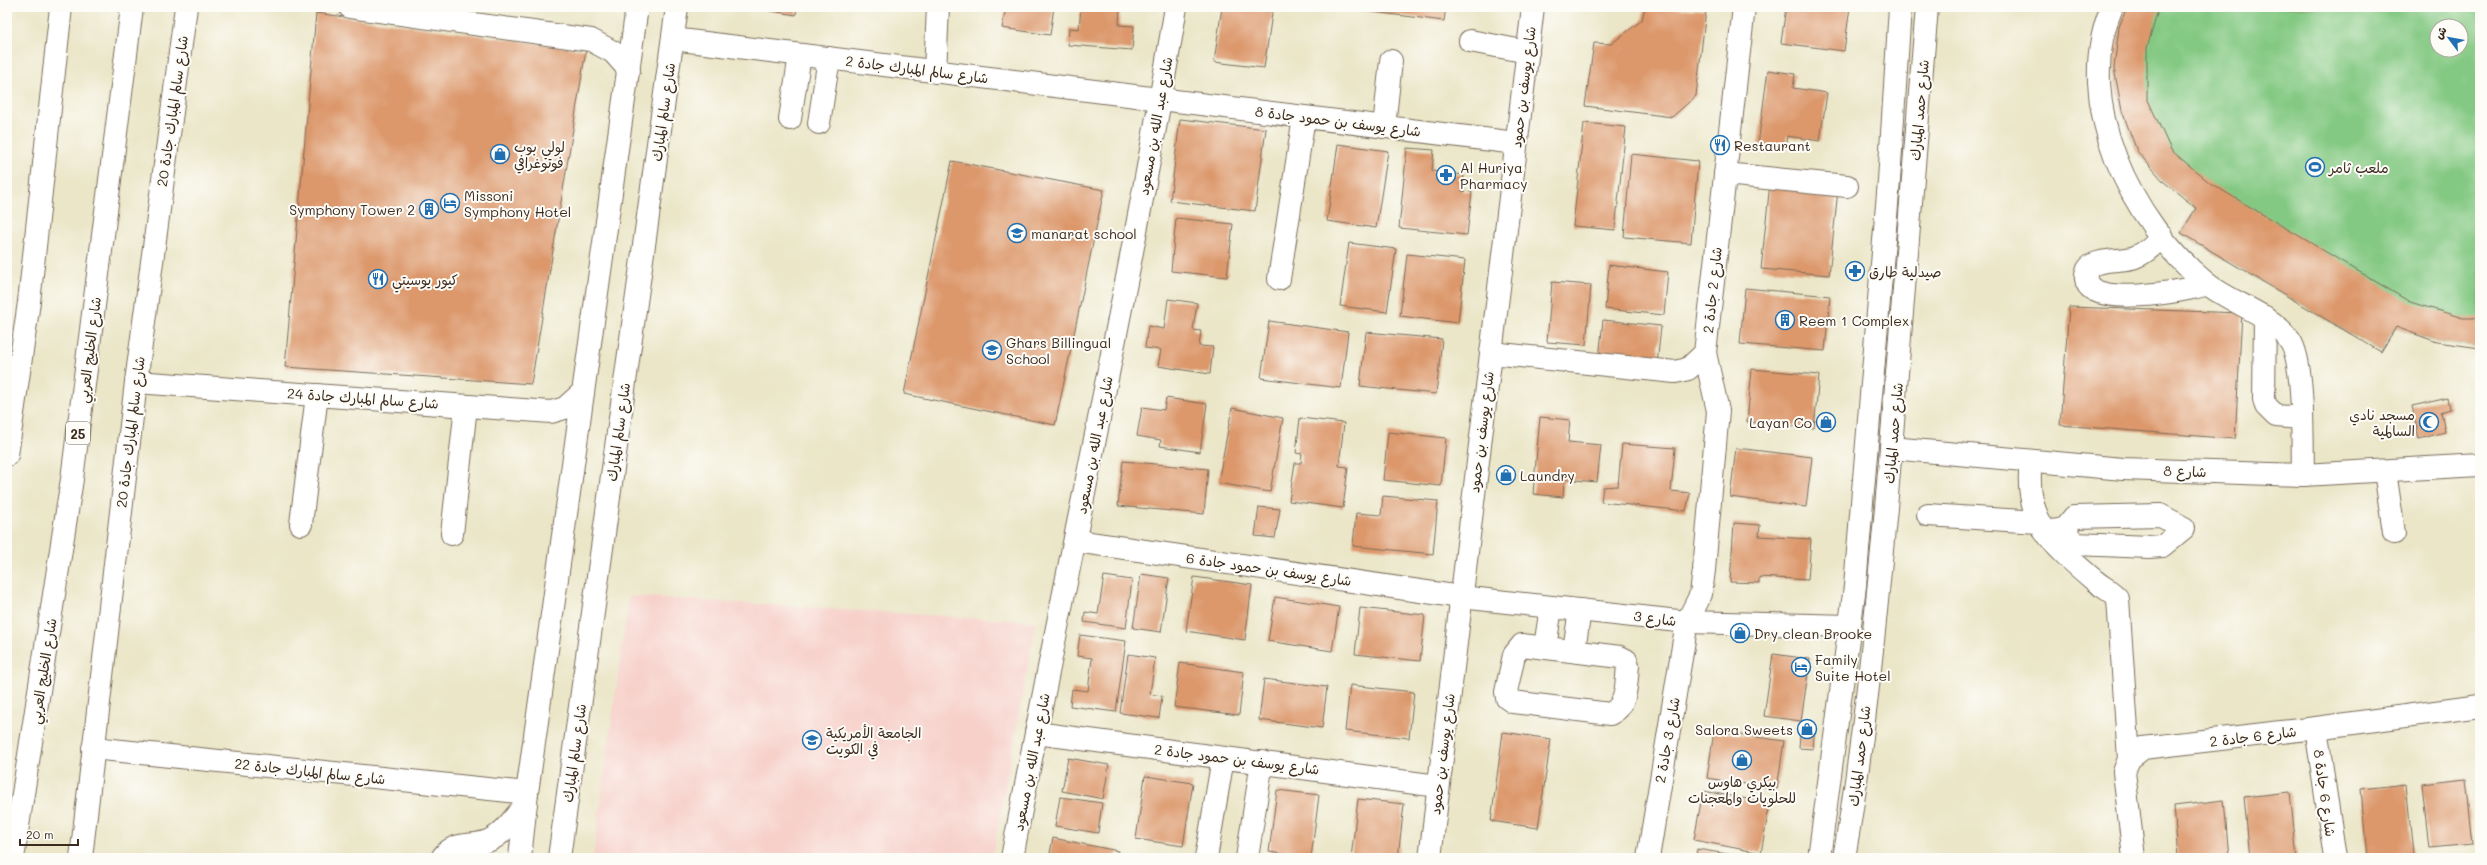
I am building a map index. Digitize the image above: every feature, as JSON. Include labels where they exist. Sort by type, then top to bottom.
[{"type":"street","points":[[7,455],[30,302],[61,7]]},
{"type":"street","name":"شارع الخليج العربي","points":[[13,858],[72,479],[132,7]]},
{"type":"street","name":"شارع سالم المبارك جادة 20","points":[[81,858],[136,382],[186,7]]},
{"type":"street","points":[[350,7],[591,40],[613,52],[629,70]]},
{"type":"street","points":[[520,858],[526,798],[638,7]]},
{"type":"street","name":"شارع سالم المبارك","points":[[559,858],[677,7]]},
{"type":"street","points":[[935,72],[938,7]]},
{"type":"street","name":"شارع عبد الله بن مسعود","points":[[1012,858],[1036,733],[1076,541],[1160,100],[1176,7]]},
{"type":"street","name":"شارع يوسف بن حمود","points":[[1430,858],[1533,7]]},
{"type":"street","name":"شارع 2 جادة 2","points":[[1491,353],[1675,372],[1688,369],[1705,353],[1744,7]]},
{"type":"street","name":"شارع حمد المبارك","points":[[1819,858],[1850,626],[1889,181],[1900,7]]},
{"type":"street","name":"شارع حمد المبارك","points":[[1844,858],[1854,802],[1872,649],[1891,448],[1927,7]]},
{"type":"street","points":[[2112,7],[2100,53],[2099,91],[2106,129],[2132,193],[2175,254],[2207,284],[2225,297],[2265,318],[2284,332],[2296,352],[2299,364],[2303,475]]},
{"type":"street","name":"شارع سالم المبارك جادة 2","points":[[673,39],[1160,100]]},
{"type":"street","points":[[1470,42],[1528,52]]},
{"type":"street","points":[[790,119],[800,55]]},
{"type":"street","points":[[819,123],[829,58]]},
{"type":"street","points":[[1384,127],[1392,61]]},
{"type":"street","name":"شارع يوسف بن حمود جادة 8","points":[[1160,100],[1516,143]]},
{"type":"street","points":[[1279,279],[1304,117]]},
{"type":"street","points":[[1725,174],[1847,186]]},
{"type":"street","points":[[2161,236],[2145,252],[2135,257],[2124,260],[2094,263],[2086,274],[2088,286],[2094,292],[2103,294],[2154,295],[2181,292],[2207,284]]},
{"type":"street","points":[[2265,318],[2264,399],[2266,406],[2276,416],[2301,418]]},
{"type":"street","name":"شارع 3 جادة 2","points":[[1648,858],[1687,622],[1701,594],[1718,411],[1705,353]]},
{"type":"street","name":"شارع سالم المبارك جادة 24","points":[[136,382],[551,412],[565,408],[583,392]]},
{"type":"street","points":[[301,524],[317,395]]},
{"type":"street","points":[[452,534],[466,406]]},
{"type":"street","name":"شارع 8","points":[[1891,448],[2123,469],[2303,475],[2385,472],[2480,465]]},
{"type":"street","points":[[2032,461],[2028,482],[2059,550],[2097,583],[2110,590],[2118,599],[2129,759],[2124,772],[2134,858]]},
{"type":"street","points":[[2385,472],[2394,533]]},
{"type":"street","points":[[1928,515],[2049,528]]},
{"type":"street","name":"شارع يوسف بن حمود جادة 6","points":[[1076,541],[1461,597]]},
{"type":"street","name":"شارع 3","points":[[1461,597],[1687,622],[1850,626]]},
{"type":"street","points":[[1545,647],[1551,607]]},
{"type":"street","points":[[1574,650],[1580,610]]},
{"type":"street","points":[[1522,645],[1545,647],[1620,657],[1626,660],[1628,665],[1623,704],[1618,710],[1610,714],[1513,702],[1507,698],[1506,692],[1514,655],[1518,649],[1522,645]]},
{"type":"street","name":"شارع 6 جادة 2","points":[[2129,759],[2143,748],[2316,728],[2480,706]]},
{"type":"street","name":"شارع 6 جادة 8","points":[[2316,728],[2335,858]]},
{"type":"street","name":"شارع يوسف بن حمود جادة 2","points":[[1036,733],[1438,786]]},
{"type":"street","name":"شارع سالم المبارك جادة 22","points":[[93,748],[526,798]]},
{"type":"street","points":[[1206,858],[1223,758]]},
{"type":"street","points":[[1247,858],[1262,762]]},
{"type":"street","points":[[442,858],[450,848],[481,844],[497,836],[526,798]]},
{"type":"street","points":[[17,832],[23,858]]},
{"type":"shaded area","name":"الجامعة الأمريكية في الكويت","points":[[629,596],[1036,622],[992,858],[593,858]]},
{"type":"green space","name":"ملعب ثامر","points":[[2127,7],[2480,7],[2480,348],[2437,342],[2396,327],[2381,352],[2181,233],[2196,208],[2164,182],[2137,151],[2122,111],[2114,68]]},
{"type":"building","points":[[746,7],[797,7],[796,15]]},
{"type":"building","points":[[1006,7],[1054,7],[1050,35],[1002,28]]},
{"type":"building","points":[[1081,7],[1120,7],[1119,25],[1134,26],[1132,50],[1068,45],[1069,28],[1079,29]]},
{"type":"building","points":[[1222,7],[1273,7],[1264,68],[1214,62]]},
{"type":"building","points":[[1334,7],[1446,7],[1444,21]]},
{"type":"building","points":[[1645,7],[1706,10],[1696,96],[1672,117],[1585,106],[1594,43],[1611,44],[1642,20]]},
{"type":"building","points":[[1786,7],[1850,7],[1844,51],[1781,43]]},
{"type":"building","points":[[2127,7],[2159,7],[2147,48],[2147,98],[2171,150],[2210,183],[2410,302],[2463,318],[2480,318],[2480,348],[2437,342],[2396,327],[2381,352],[2181,233],[2196,208],[2164,182],[2137,151],[2122,111],[2114,68],[2119,27]]},
{"type":"building","name":"Symphony Tower 2","points":[[316,13],[586,50],[531,384],[285,367]]},
{"type":"building","points":[[1768,70],[1795,74],[1793,88],[1827,93],[1820,141],[1787,136],[1785,148],[1758,144]]},
{"type":"building","points":[[1180,119],[1266,129],[1255,211],[1170,201]]},
{"type":"building","points":[[1584,123],[1626,127],[1615,230],[1573,226]]},
{"type":"building","points":[[1338,144],[1388,151],[1376,228],[1327,221]]},
{"type":"building","points":[[1407,148],[1434,150],[1432,171],[1464,175],[1462,191],[1472,192],[1467,235],[1399,228]]},
{"type":"building","points":[[1631,154],[1698,161],[1691,243],[1624,237]]},
{"type":"building","points":[[952,161],[1104,190],[1055,425],[904,394]]},
{"type":"building","points":[[1770,183],[1838,190],[1829,275],[1761,269]]},
{"type":"building","points":[[1176,218],[1233,224],[1227,277],[1171,271]]},
{"type":"building","points":[[1349,243],[1396,249],[1387,312],[1340,306]]},
{"type":"building","points":[[1407,254],[1465,260],[1458,323],[1400,316]]},
{"type":"building","points":[[1609,265],[1668,272],[1664,315],[1605,309]]},
{"type":"building","points":[[1552,282],[1591,285],[1586,345],[1547,342]]},
{"type":"building","name":"Reem 1 Complex","points":[[1745,288],[1830,296],[1825,351],[1740,344]]},
{"type":"building","points":[[1168,299],[1197,303],[1193,330],[1201,331],[1199,346],[1213,347],[1210,374],[1158,366],[1161,350],[1145,348],[1148,326],[1164,329]]},
{"type":"building","points":[[2069,307],[2242,313],[2235,439],[2060,425]]},
{"type":"building","points":[[1603,320],[1661,326],[1657,365],[1599,359]]},
{"type":"building","points":[[1269,321],[1348,332],[1341,388],[1261,378]]},
{"type":"building","points":[[1366,332],[1442,339],[1436,394],[1360,386]]},
{"type":"building","points":[[1752,369],[1819,375],[1814,428],[1747,422]]},
{"type":"building","points":[[1166,398],[1207,404],[1200,452],[1160,446],[1161,440],[1137,436],[1142,407],[1164,410]]},
{"type":"building","name":"مسجد نادي السالمية","points":[[2448,398],[2450,409],[2441,412],[2445,432],[2419,439],[2412,406]]},
{"type":"building","points":[[1232,408],[1283,418],[1270,492],[1218,483]]},
{"type":"building","points":[[1540,417],[1570,420],[1568,442],[1601,445],[1597,482],[1564,479],[1563,497],[1533,494]]},
{"type":"building","points":[[1300,418],[1344,423],[1339,466],[1348,467],[1343,508],[1289,501],[1295,463],[1301,463],[1302,454],[1296,453]]},
{"type":"building","points":[[1388,432],[1446,438],[1441,486],[1383,480]]},
{"type":"building","points":[[1622,444],[1675,448],[1671,491],[1690,493],[1686,511],[1601,502],[1603,487],[1618,486]]},
{"type":"building","points":[[1736,448],[1812,457],[1806,507],[1730,497]]},
{"type":"building","points":[[1123,461],[1208,469],[1204,514],[1118,506]]},
{"type":"building","points":[[1383,496],[1438,501],[1433,554],[1353,546],[1356,513],[1381,515]]},
{"type":"building","points":[[1259,507],[1280,509],[1275,538],[1255,536]]},
{"type":"building","points":[[1734,523],[1760,525],[1759,536],[1811,539],[1808,580],[1759,577],[1759,583],[1730,582]]},
{"type":"building","points":[[1141,574],[1169,578],[1161,632],[1133,628]]},
{"type":"building","points":[[1104,576],[1132,580],[1126,628],[1084,622],[1085,612],[1098,614]]},
{"type":"building","points":[[1194,577],[1252,585],[1245,640],[1186,631]]},
{"type":"building","points":[[1275,597],[1339,607],[1332,651],[1268,641]]},
{"type":"building","points":[[1360,608],[1425,615],[1420,661],[1355,654]]},
{"type":"building","points":[[1080,635],[1126,641],[1116,712],[1070,706],[1072,689],[1088,691],[1092,658],[1077,656]]},
{"type":"building","points":[[1128,654],[1155,658],[1150,694],[1162,696],[1159,718],[1120,713]]},
{"type":"building","points":[[1773,654],[1810,659],[1801,721],[1764,716]]},
{"type":"building","points":[[1180,663],[1244,672],[1239,715],[1174,707]]},
{"type":"building","points":[[1264,679],[1327,687],[1322,728],[1259,720]]},
{"type":"building","points":[[1350,685],[1414,692],[1409,738],[1345,731]]},
{"type":"building","points":[[1801,722],[1815,723],[1813,749],[1799,748]]},
{"type":"building","points":[[1714,731],[1784,741],[1777,789],[1707,778]]},
{"type":"building","points":[[1503,732],[1551,739],[1538,828],[1491,821]]},
{"type":"building","points":[[1068,758],[1109,765],[1103,799],[1062,791]]},
{"type":"building","points":[[1145,776],[1193,783],[1183,846],[1136,839]]},
{"type":"building","points":[[2466,779],[2473,844],[2429,848],[2422,784]]},
{"type":"building","points":[[2406,784],[2413,854],[2367,858],[2361,789]]},
{"type":"building","points":[[1277,790],[1319,795],[1311,858],[1269,852]]},
{"type":"building","points":[[1703,791],[1770,803],[1761,853],[1694,840]]},
{"type":"building","points":[[2290,792],[2297,858],[2250,858],[2244,797]]},
{"type":"building","points":[[1060,797],[1102,803],[1098,833],[1055,826]]},
{"type":"building","points":[[1358,799],[1404,804],[1398,858],[1351,858]]},
{"type":"building","points":[[2224,800],[2229,858],[2178,858],[2174,806]]},
{"type":"building","points":[[1053,838],[1118,851],[1116,858],[1049,858]]},
{"type":"building","points":[[1697,849],[1745,857],[1745,858],[1696,858]]},
{"type":"place","name":"Restaurant","points":[[1720,145]]},
{"type":"place","name":"لولي بوب فوتوغرافي","points":[[500,154]]},
{"type":"place","name":"ملعب ثامر","points":[[2315,167]]},
{"type":"place","name":"Al Huriya Pharmacy","points":[[1446,175]]},
{"type":"place","name":"Missoni Symphony Hotel","points":[[450,203]]},
{"type":"place","name":"Symphony Tower 2","points":[[429,209]]},
{"type":"place","name":"manarat school","points":[[1017,233]]},
{"type":"place","name":"صيدلية طارق","points":[[1855,271]]},
{"type":"place","name":"كيور يوسيتي","points":[[378,279]]},
{"type":"place","name":"Reem 1 Complex","points":[[1785,320]]},
{"type":"place","name":"Ghars Billingual School","points":[[992,350]]},
{"type":"place","name":"Layan Co","points":[[1826,422]]},
{"type":"place","name":"مسجد نادي السالمية","points":[[2429,422]]},
{"type":"place","name":"Laundry","points":[[1506,475]]},
{"type":"place","name":"Dry clean Brooke","points":[[1740,633]]},
{"type":"place","name":"Family Suite Hotel","points":[[1801,667]]},
{"type":"place","name":"Salora Sweets","points":[[1807,729]]},
{"type":"place","name":"الجامعة الأمريكية في الكويت","points":[[812,740]]},
{"type":"place","name":"بيكري هاوس للحلويات والمعجنات","points":[[1742,760]]}]
